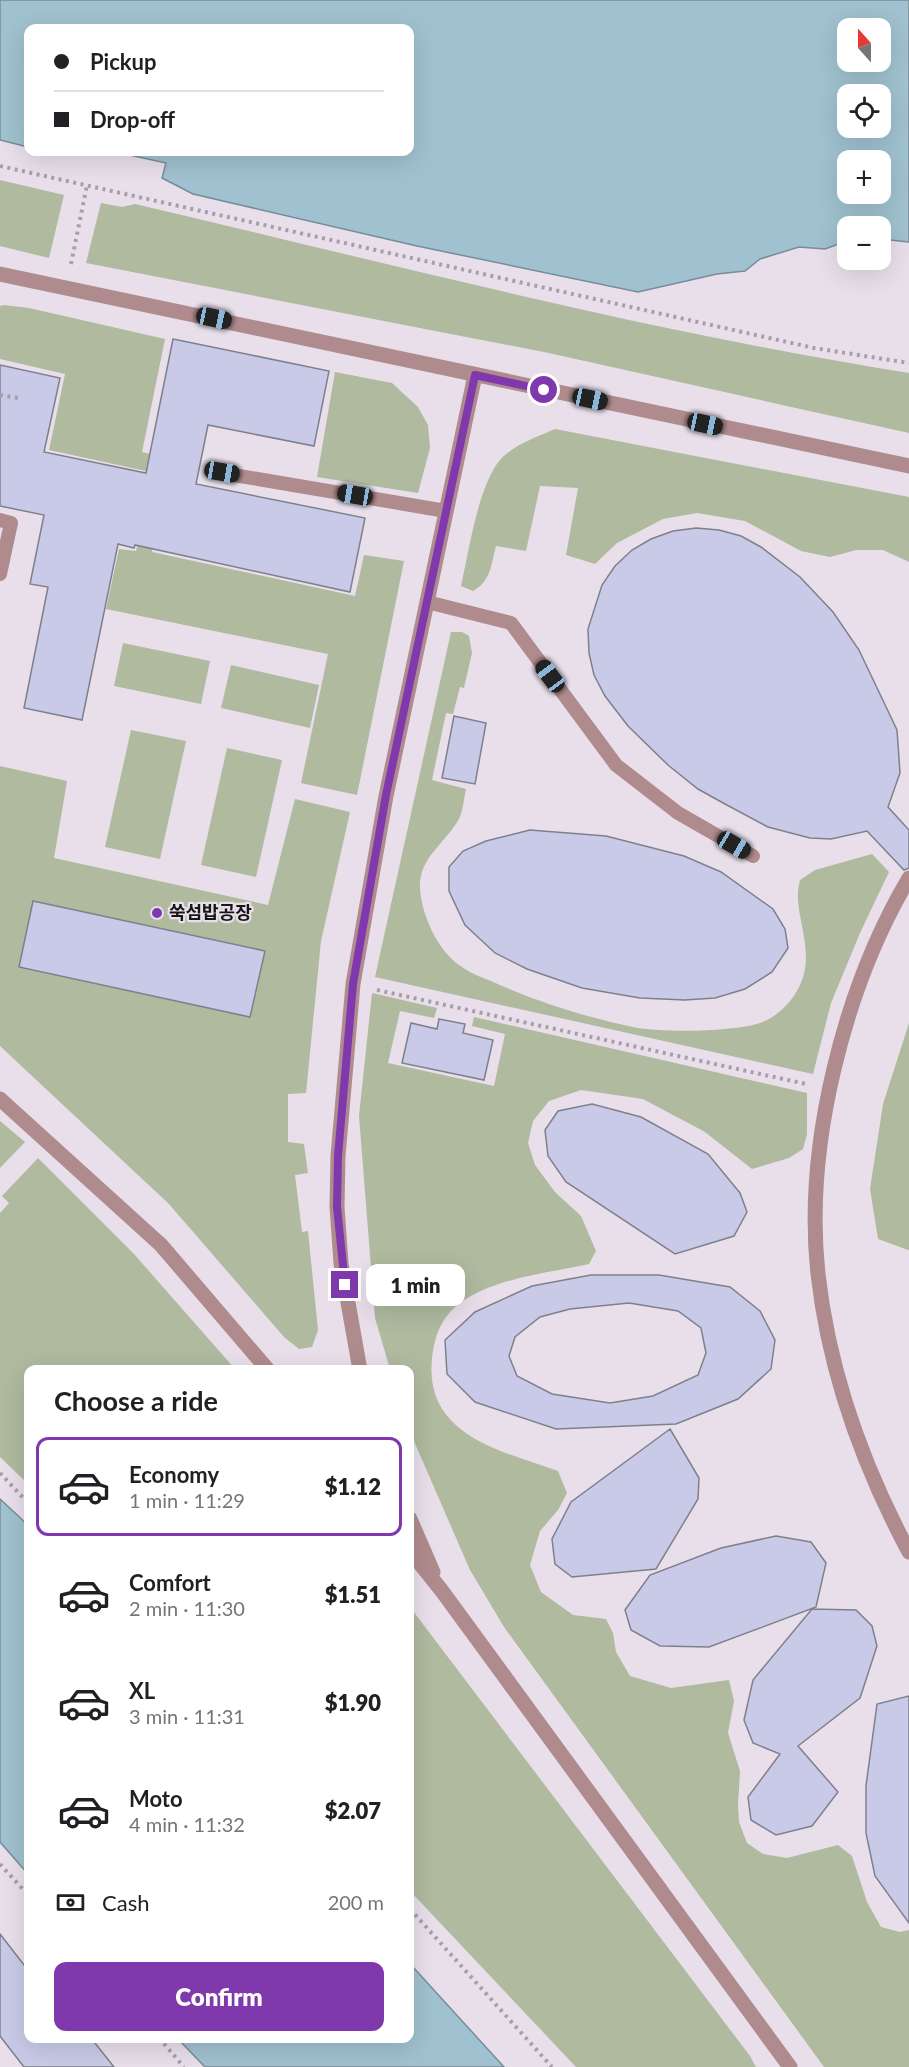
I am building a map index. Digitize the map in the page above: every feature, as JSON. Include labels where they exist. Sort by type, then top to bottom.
[{"type":"street","points":[[0,274],[909,466]]},
{"type":"street","points":[[359,1365],[341,1263],[337,1207],[338,1156],[353,984],[386,795],[475,375]]},
{"type":"street","points":[[909,878],[882,931],[855,993],[839,1048],[820,1151],[815,1213],[818,1273],[827,1329],[853,1430],[888,1512],[909,1552]]},
{"type":"street","points":[[0,1098],[161,1245],[264,1365]]},
{"type":"street","points":[[414,1528],[442,1591]]},
{"type":"street","points":[[414,1556],[442,1591],[790,2067]]},
{"type":"lane","points":[[222,472],[446,511]]},
{"type":"lane","points":[[0,520],[11,523],[0,574]]},
{"type":"lane","points":[[427,602],[511,623],[616,765],[678,813],[753,856]]},
{"type":"path","points":[[0,166],[814,348],[909,363]]},
{"type":"path","points":[[71,258],[87,185]]},
{"type":"path","points":[[0,395],[18,398]]},
{"type":"path","points":[[353,984],[831,1090]]},
{"type":"path","points":[[0,1473],[24,1499]]},
{"type":"path","points":[[0,1864],[24,1891]]},
{"type":"path","points":[[414,1913],[552,2067]]},
{"type":"path","points":[[163,2043],[184,2067]]},
{"type":"green space","points":[[0,180],[64,195],[49,258],[0,246]]},
{"type":"green space","points":[[101,203],[122,207],[135,204],[618,317],[715,338],[909,373],[909,433],[544,352],[86,263]]},
{"type":"green space","points":[[0,306],[29,308],[165,339],[142,452],[170,458],[152,552],[355,596],[364,555],[404,561],[357,795],[301,783],[328,654],[106,609],[119,549],[136,551],[155,473],[49,450],[65,374],[0,359]]},
{"type":"green space","points":[[335,372],[392,383],[418,407],[428,425],[430,448],[418,493],[317,477]]},
{"type":"green space","points":[[555,429],[909,497],[909,562],[883,550],[856,550],[830,557],[801,551],[745,521],[697,513],[663,519],[617,543],[595,564],[566,555],[578,488],[540,486],[526,551],[496,546],[487,577],[479,587],[473,591],[461,586],[476,516],[488,480],[496,466],[516,447]]},
{"type":"green space","points":[[451,632],[462,632],[469,636],[472,653],[464,688],[460,687],[453,714],[446,713],[432,780],[466,789],[459,819],[423,868],[420,889],[428,922],[446,952],[468,971],[508,988],[560,1008],[615,1023],[645,1029],[678,1031],[748,1026],[766,1021],[786,1006],[797,991],[803,976],[806,962],[798,893],[800,880],[815,870],[872,854],[889,872],[860,933],[831,1003],[813,1074],[375,977]]},
{"type":"green space","points":[[123,643],[210,661],[201,704],[114,686]]},
{"type":"green space","points":[[231,665],[319,685],[310,728],[221,708]]},
{"type":"green space","points":[[131,730],[186,741],[160,859],[105,847]]},
{"type":"green space","points":[[227,748],[282,760],[256,877],[201,865]]},
{"type":"green space","points":[[0,766],[67,781],[54,858],[268,905],[295,799],[350,812],[321,941],[306,1093],[288,1094],[288,1142],[304,1144],[308,1173],[295,1175],[302,1232],[308,1231],[318,1330],[312,1347],[299,1349],[284,1337],[169,1204],[0,1046]]},
{"type":"green space","points":[[372,993],[437,1008],[434,1018],[400,1011],[388,1063],[494,1086],[505,1034],[472,1026],[474,1017],[807,1093],[807,1134],[803,1149],[789,1158],[752,1169],[705,1132],[643,1099],[581,1090],[549,1101],[533,1121],[528,1143],[535,1165],[555,1192],[581,1216],[596,1251],[589,1264],[504,1282],[472,1295],[459,1304],[447,1315],[437,1336],[432,1359],[433,1385],[440,1406],[453,1423],[471,1436],[513,1456],[558,1471],[567,1493],[558,1510],[540,1531],[530,1565],[541,1592],[573,1615],[606,1619],[613,1633],[616,1652],[630,1676],[671,1688],[729,1680],[734,1701],[728,1733],[740,1771],[739,1822],[747,1843],[763,1854],[787,1858],[838,1845],[852,1856],[867,1902],[881,1927],[900,1932],[909,1930],[909,2067],[824,2067],[504,1627],[470,1570],[414,1441],[414,1365],[389,1365],[375,1318],[359,1116]]},
{"type":"green space","points":[[909,1023],[908,1250],[878,1239],[870,1189],[883,1104]]},
{"type":"green space","points":[[0,1121],[25,1142],[0,1168]]},
{"type":"green space","points":[[38,1158],[134,1254],[231,1365],[24,1365],[24,1480],[0,1457],[0,1213],[9,1203],[2,1196]]},
{"type":"green space","points":[[414,1612],[750,2056],[756,2067],[576,2067],[414,1895]]},
{"type":"water","points":[[0,0],[909,0],[909,242],[891,240],[891,216],[837,216],[837,245],[825,249],[799,247],[760,259],[745,271],[717,274],[638,292],[417,246],[193,194],[162,178],[166,163],[134,156],[414,156],[414,24],[24,24],[24,146],[0,140]]},
{"type":"water","points":[[0,1499],[24,1521],[24,1869],[0,1842]]},
{"type":"water","points":[[414,1968],[504,2067],[205,2067],[182,2043],[414,2043]]},
{"type":"building","points":[[173,339],[329,371],[314,446],[208,425],[196,484],[365,518],[350,592],[135,545],[134,548],[118,544],[82,720],[24,708],[48,587],[30,584],[44,515],[0,506],[0,365],[60,378],[44,452],[146,473]]},
{"type":"building","points":[[696,528],[719,530],[741,536],[761,547],[800,577],[833,612],[859,650],[897,730],[900,773],[888,807],[909,830],[909,868],[904,870],[867,831],[831,839],[810,838],[768,827],[698,789],[668,765],[628,726],[605,696],[594,675],[589,653],[588,629],[602,585],[615,566],[632,550],[651,539],[673,531]]},
{"type":"building","points":[[454,716],[486,723],[475,784],[442,778]]},
{"type":"building","points":[[530,830],[606,836],[684,856],[721,872],[773,909],[785,929],[788,948],[772,972],[745,989],[715,998],[685,1000],[640,998],[582,988],[527,969],[495,953],[465,925],[449,891],[449,867],[463,851],[486,841]]},
{"type":"building","points":[[33,901],[265,951],[250,1017],[19,967]]},
{"type":"building","points":[[439,1019],[465,1024],[463,1033],[493,1040],[484,1080],[402,1063],[411,1023],[437,1029]]},
{"type":"building","points":[[592,1104],[641,1117],[708,1154],[740,1193],[747,1212],[734,1236],[675,1254],[566,1182],[548,1156],[545,1130],[558,1111]]},
{"type":"building","points":[[591,1275],[659,1275],[730,1287],[760,1311],[775,1340],[771,1369],[738,1399],[676,1424],[556,1429],[475,1402],[447,1374],[445,1340],[475,1312],[532,1286]],"holes":[[[629,1303],[678,1311],[701,1328],[706,1353],[698,1375],[653,1396],[610,1403],[552,1394],[517,1376],[509,1356],[515,1337],[540,1317],[570,1309]]]},
{"type":"building","points":[[670,1429],[699,1478],[698,1499],[656,1569],[572,1577],[555,1564],[552,1539],[571,1502]]},
{"type":"building","points":[[776,1536],[811,1542],[826,1563],[816,1607],[709,1647],[660,1646],[631,1630],[625,1610],[650,1575],[721,1548]]},
{"type":"building","points":[[812,1609],[856,1610],[872,1626],[877,1646],[860,1698],[798,1746],[838,1792],[812,1826],[776,1835],[751,1820],[748,1797],[780,1754],[753,1743],[744,1720],[753,1680]]},
{"type":"building","points":[[909,1696],[909,1923],[875,1876],[866,1833],[866,1786],[877,1704]]},
{"type":"building","points":[[0,1934],[24,1965],[24,2043],[95,2043],[114,2067],[24,2067],[0,2036]]},
{"type":"place","name":"쑥섬밥공장","points":[[157,913]]},
{"type":"route","points":[[345,1285],[337,1207],[338,1156],[353,984],[386,795],[475,375],[544,390]]}]
